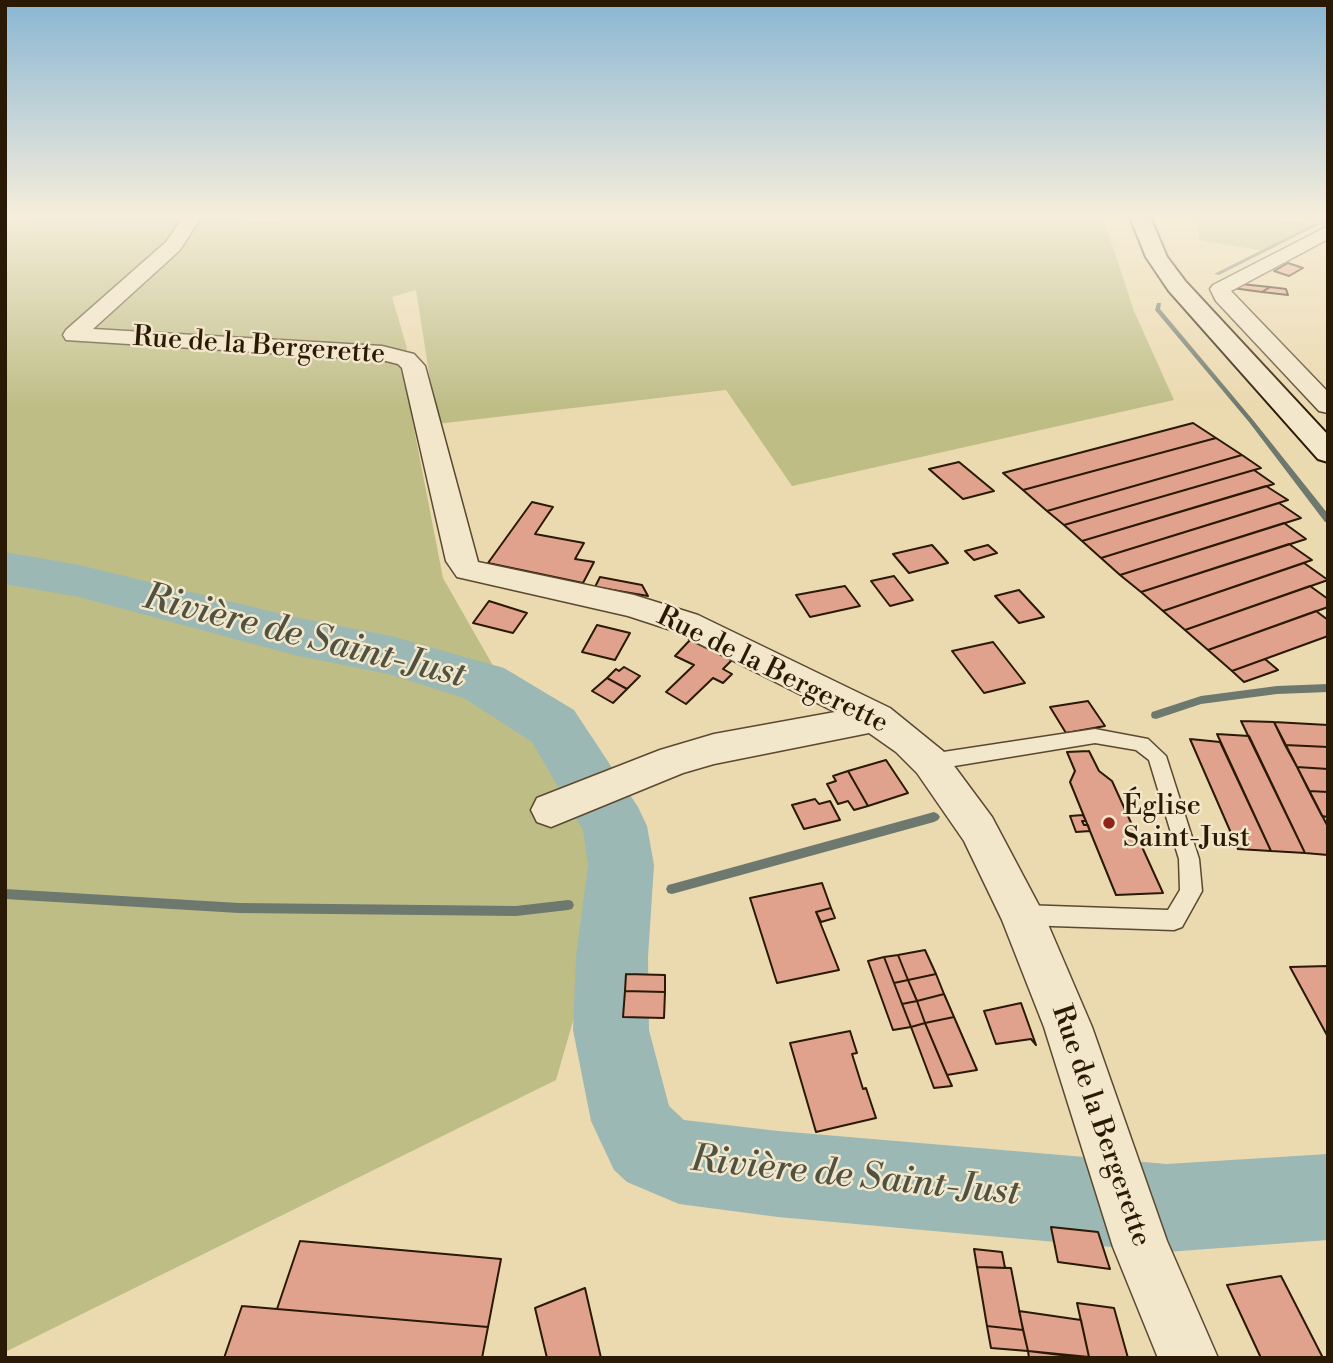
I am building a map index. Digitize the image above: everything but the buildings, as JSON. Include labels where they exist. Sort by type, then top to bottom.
[{"type":"main road","points":[[1173,281],[1328,453]]},
{"type":"street","name":"Rue de la Bergerette","points":[[135,281],[74,335],[382,353],[406,359],[413,366],[460,561],[468,570],[634,606],[676,619],[877,718],[930,762],[978,829],[1023,915],[1068,1027],[1142,1247],[1188,1358]]},
{"type":"street","points":[[1232,281],[1224,285],[1220,292],[1328,405]]},
{"type":"street","points":[[580,798],[714,749],[877,718]]},
{"type":"lane","points":[[930,762],[1096,736],[1141,744],[1157,756],[1189,859],[1191,891],[1174,920],[1023,915]]},
{"type":"shaded area","points":[[5,281],[1124,281],[1134,311],[1174,400],[792,486],[726,390],[437,424],[416,290],[392,297],[407,348],[403,372],[443,578],[593,841],[603,917],[556,1080],[5,1352]]},
{"type":"waterway","points":[[1159,304],[1157,309],[1251,421],[1328,520]]},
{"type":"waterway","name":"Rivière de Saint-Just","points":[[5,568],[79,581],[294,636],[391,655],[484,683],[553,726],[615,826],[621,865],[612,957],[611,1030],[632,1121],[643,1141],[657,1152],[679,1162],[778,1174],[1167,1208],[1328,1197]]},
{"type":"waterway","points":[[1156,715],[1201,700],[1277,690],[1328,688]]},
{"type":"waterway","points":[[672,889],[934,817]]},
{"type":"waterway","points":[[5,894],[239,908],[516,911],[568,905]]},
{"type":"place","name":"Église Saint-Just","points":[[1109,823]]}]
